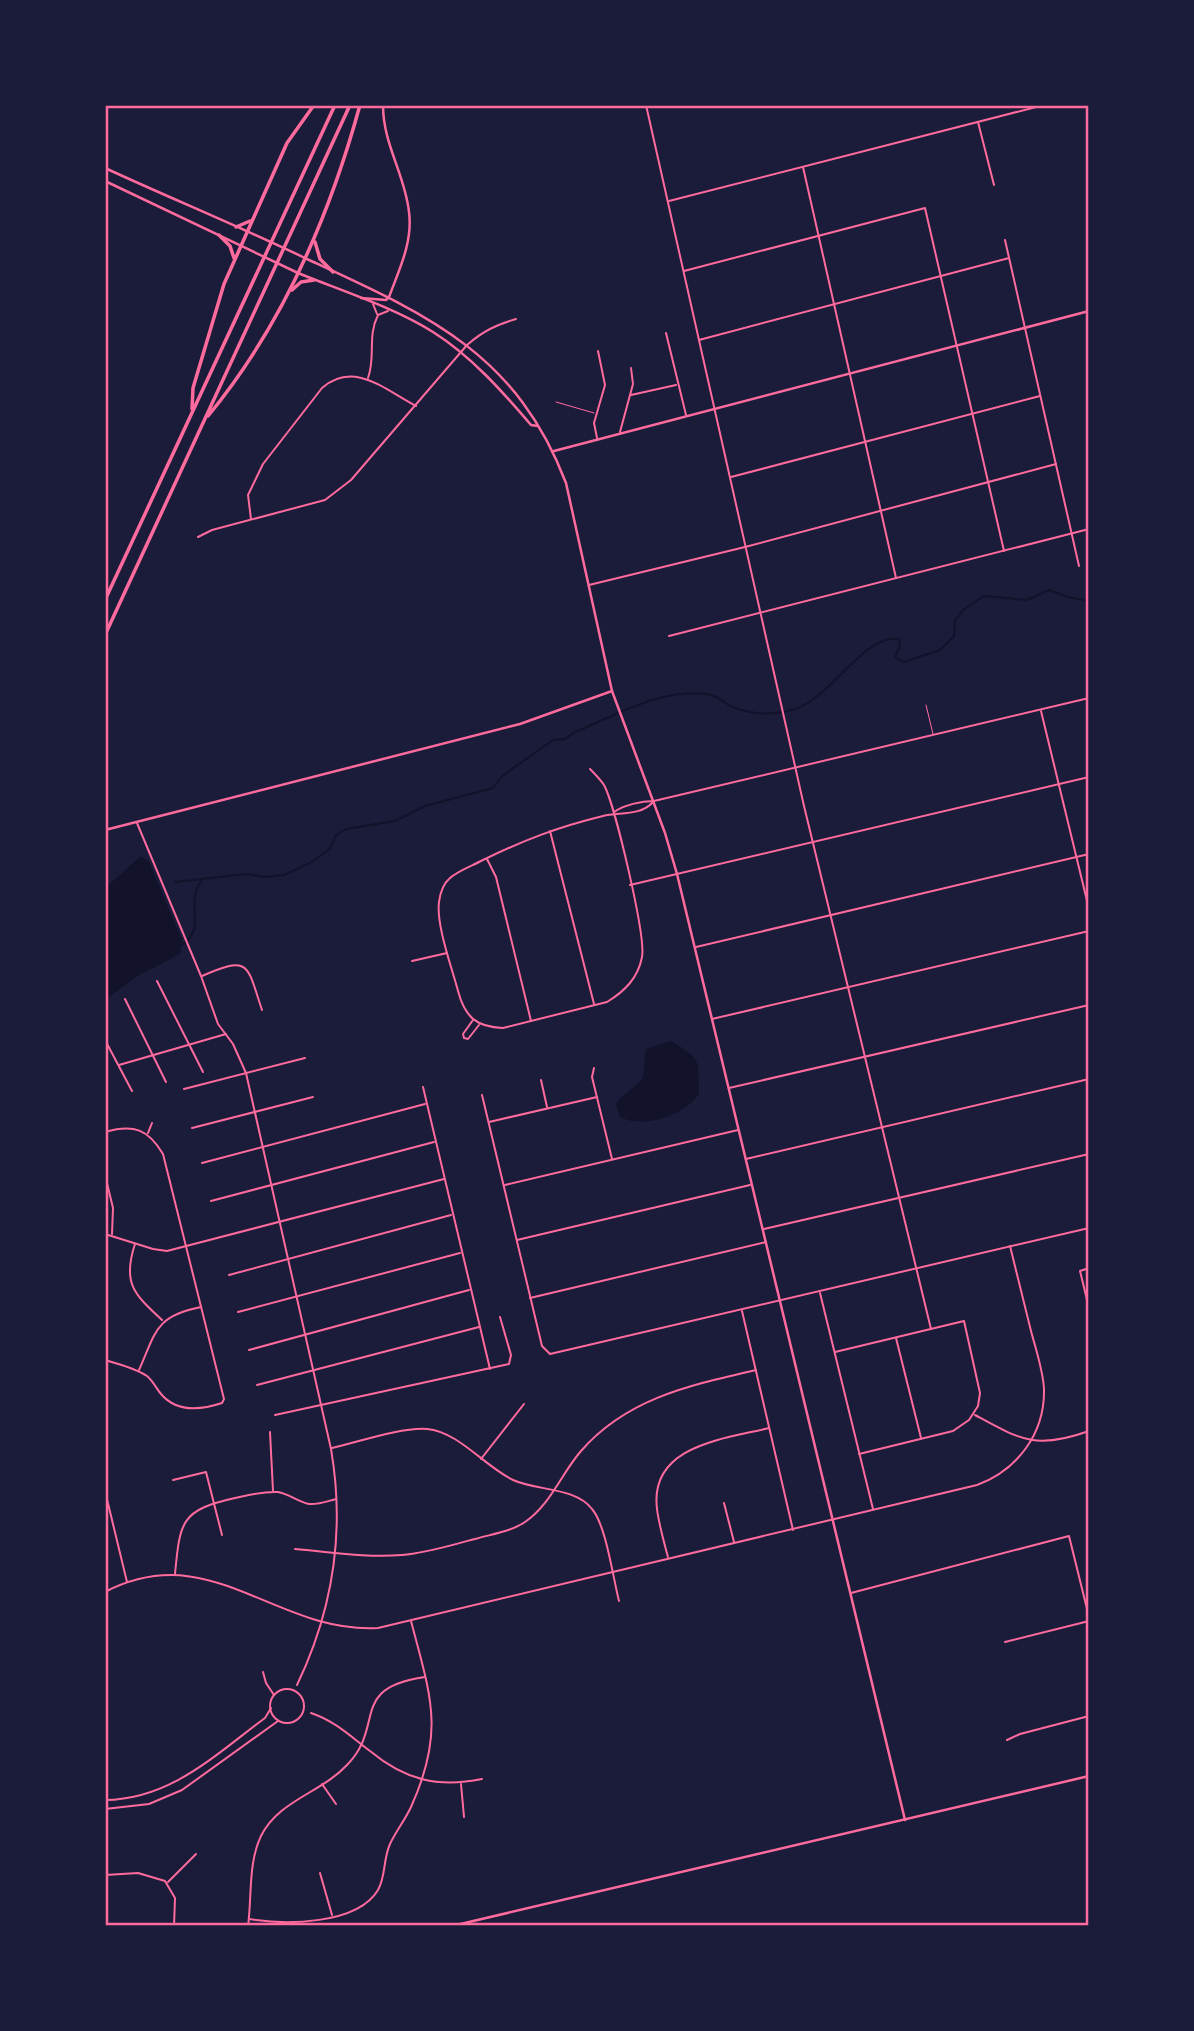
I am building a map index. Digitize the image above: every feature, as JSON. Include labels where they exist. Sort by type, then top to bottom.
[{"type":"highway","points":[[192,411],[193,388],[234,261],[287,143],[314,105]]},
{"type":"highway","points":[[105,600],[335,105]]},
{"type":"highway","points":[[105,635],[350,105]]},
{"type":"highway","points":[[204,420],[236,380],[266,334],[307,259],[333,190],[360,105]]},
{"type":"highway","points":[[236,227],[252,220]]},
{"type":"highway","points":[[219,234],[230,246],[234,261]]},
{"type":"highway","points":[[315,239],[317,255],[333,272]]},
{"type":"highway","points":[[284,300],[301,282],[314,280]]},
{"type":"street","points":[[358,298],[386,300],[389,297],[406,250],[410,213],[387,139],[383,105]]},
{"type":"street","points":[[646,105],[783,718],[930,1329]]},
{"type":"street","points":[[668,202],[1044,105]]},
{"type":"street","points":[[978,122],[993,185]]},
{"type":"street","points":[[803,167],[897,579]]},
{"type":"street","points":[[105,168],[247,230],[425,316],[467,345],[529,408],[554,451],[566,482],[612,691],[654,801],[677,874],[905,1820]]},
{"type":"street","points":[[105,181],[298,273],[435,333],[477,365],[531,425],[538,426]]},
{"type":"street","points":[[684,271],[925,208],[1004,551]]},
{"type":"street","points":[[1005,240],[1079,566]]},
{"type":"street","points":[[699,340],[1010,258]]},
{"type":"street","points":[[373,304],[378,316]]},
{"type":"street","points":[[367,379],[372,365],[371,332],[378,316],[388,311]]},
{"type":"street","points":[[554,451],[1089,311]]},
{"type":"street","points":[[198,537],[212,530],[325,500],[336,494],[351,481],[467,345],[482,332],[516,319]]},
{"type":"street","points":[[666,333],[686,415]]},
{"type":"street","points":[[597,438],[594,430],[596,414],[605,385],[598,351]]},
{"type":"street","points":[[620,432],[633,380],[631,368]]},
{"type":"street","points":[[251,520],[248,495],[263,464],[321,388],[338,376],[367,379],[416,406]]},
{"type":"street","points":[[630,396],[678,384]]},
{"type":"street","points":[[730,478],[1041,396]]},
{"type":"street","points":[[587,585],[745,547],[1056,464]]},
{"type":"street","points":[[669,636],[761,615],[1089,529]]},
{"type":"street","points":[[105,830],[520,724],[612,691]]},
{"type":"street","points":[[613,814],[619,809],[646,801],[1089,698]]},
{"type":"street","points":[[1041,709],[1089,909]]},
{"type":"street","points":[[590,769],[604,786],[613,814],[631,885],[643,939],[643,956],[638,971],[621,994],[607,1002],[503,1028],[480,1024],[473,1020],[461,1001],[438,914],[442,890],[449,879],[509,846],[550,831],[613,814],[621,815],[648,808],[654,801]]},
{"type":"street","points":[[631,885],[1089,777]]},
{"type":"street","points":[[136,822],[184,934],[218,1024],[227,1034],[246,1073],[331,1448],[337,1499],[335,1552],[322,1622],[297,1685],[299,1694],[311,1713],[333,1722],[397,1770],[441,1783],[482,1779]]},
{"type":"street","points":[[550,831],[594,1005]]},
{"type":"street","points":[[695,948],[1089,854]]},
{"type":"street","points":[[486,858],[496,877],[531,1021]]},
{"type":"street","points":[[712,1019],[1089,931]]},
{"type":"street","points":[[412,961],[448,953]]},
{"type":"street","points":[[201,976],[231,964],[244,967],[262,1010]]},
{"type":"street","points":[[158,981],[203,1072]]},
{"type":"street","points":[[125,999],[166,1082]]},
{"type":"street","points":[[728,1089],[1089,1005]]},
{"type":"street","points":[[473,1020],[463,1034],[464,1038],[471,1037],[480,1024]]},
{"type":"street","points":[[119,1065],[227,1034]]},
{"type":"street","points":[[105,1040],[132,1091]]},
{"type":"street","points":[[184,1090],[305,1058]]},
{"type":"street","points":[[594,1068],[592,1077],[612,1160]]},
{"type":"street","points":[[745,1159],[1089,1079]]},
{"type":"street","points":[[541,1080],[547,1108]]},
{"type":"street","points":[[423,1087],[490,1369]]},
{"type":"street","points":[[482,1094],[542,1346],[547,1353],[555,1354],[1089,1228]]},
{"type":"street","points":[[192,1128],[313,1097]]},
{"type":"street","points":[[488,1122],[597,1097]]},
{"type":"street","points":[[202,1163],[426,1104]]},
{"type":"street","points":[[147,1134],[152,1123]]},
{"type":"street","points":[[105,1132],[130,1128],[147,1134],[163,1154],[188,1246],[222,1391],[222,1403],[196,1409],[172,1404],[161,1395],[154,1383],[138,1371],[105,1360]]},
{"type":"street","points":[[503,1185],[739,1130]]},
{"type":"street","points":[[211,1201],[435,1142]]},
{"type":"street","points":[[764,1230],[1089,1154]]},
{"type":"street","points":[[105,1175],[113,1208],[112,1235]]},
{"type":"street","points":[[105,1234],[159,1251],[188,1246],[444,1179]]},
{"type":"street","points":[[517,1241],[751,1185]]},
{"type":"street","points":[[229,1275],[452,1214]]},
{"type":"street","points":[[530,1298],[767,1242]]},
{"type":"street","points":[[135,1244],[128,1268],[131,1286],[136,1295],[163,1321]]},
{"type":"street","points":[[105,1592],[149,1576],[175,1575],[213,1580],[322,1622],[346,1627],[387,1626],[987,1482],[1013,1464],[1031,1441],[1042,1412],[1043,1380],[1010,1247]]},
{"type":"street","points":[[238,1312],[461,1253]]},
{"type":"street","points":[[1089,1268],[1080,1271],[1089,1308]]},
{"type":"street","points":[[249,1350],[470,1290]]},
{"type":"street","points":[[820,1292],[873,1511]]},
{"type":"street","points":[[138,1371],[150,1342],[163,1321],[178,1312],[202,1306]]},
{"type":"street","points":[[742,1310],[793,1530]]},
{"type":"street","points":[[275,1415],[509,1364],[511,1361],[500,1317]]},
{"type":"street","points":[[835,1352],[964,1321],[980,1386],[980,1399],[974,1415],[958,1428],[859,1454]]},
{"type":"street","points":[[257,1385],[480,1327]]},
{"type":"street","points":[[896,1337],[921,1438]]},
{"type":"street","points":[[295,1549],[369,1556],[413,1554],[512,1529],[535,1514],[581,1450],[604,1428],[628,1411],[667,1392],[756,1370]]},
{"type":"street","points":[[481,1460],[524,1404]]},
{"type":"street","points":[[974,1415],[1015,1437],[1031,1441],[1060,1439],[1089,1432]]},
{"type":"street","points":[[668,1559],[657,1500],[662,1477],[671,1464],[684,1452],[699,1445],[770,1427]]},
{"type":"street","points":[[331,1448],[412,1430],[430,1430],[452,1438],[481,1460],[521,1483],[579,1498],[594,1510],[599,1520],[619,1601]]},
{"type":"street","points":[[270,1432],[273,1492]]},
{"type":"street","points":[[173,1480],[206,1472],[222,1535]]},
{"type":"street","points":[[105,1491],[127,1582]]},
{"type":"street","points":[[175,1575],[177,1546],[183,1526],[204,1506],[273,1492],[308,1504],[337,1499]]},
{"type":"street","points":[[724,1503],[734,1544]]},
{"type":"street","points":[[851,1593],[1069,1536],[1089,1619],[1005,1642]]},
{"type":"street","points":[[249,1919],[291,1923],[332,1916],[354,1910],[377,1891],[388,1848],[410,1810],[430,1757],[431,1706],[411,1620]]},
{"type":"street","points":[[263,1672],[274,1696]]},
{"type":"street","points":[[248,1926],[254,1867],[263,1833],[280,1811],[346,1766],[361,1744],[374,1702],[380,1693],[396,1684],[426,1677]]},
{"type":"street","points":[[105,1800],[141,1796],[178,1782],[265,1718],[274,1696],[281,1690],[297,1685]]},
{"type":"street","points":[[288,1689],[299,1694]]},
{"type":"street","points":[[299,1718],[304,1704]]},
{"type":"street","points":[[271,1708],[278,1721],[287,1724],[311,1713]]},
{"type":"street","points":[[1007,1740],[1020,1734],[1089,1716]]},
{"type":"street","points":[[105,1809],[149,1804],[182,1790],[278,1721]]},
{"type":"street","points":[[452,1926],[1089,1776]]},
{"type":"street","points":[[178,1782],[182,1790]]},
{"type":"street","points":[[321,1783],[337,1804]]},
{"type":"street","points":[[461,1783],[464,1817]]},
{"type":"street","points":[[168,1883],[195,1854]]},
{"type":"street","points":[[105,1875],[138,1872],[168,1883],[175,1898],[174,1926]]},
{"type":"street","points":[[320,1873],[332,1916]]},
{"type":"lane","points":[[556,402],[596,414]]},
{"type":"lane","points":[[926,705],[933,734]]},
{"type":"shaded area","points":[[140,857],[148,860],[182,940],[180,954],[139,975],[105,1000],[105,888]]},
{"type":"shaded area","points":[[671,1041],[688,1052],[696,1062],[699,1094],[684,1109],[662,1118],[640,1122],[620,1117],[616,1104],[642,1079],[646,1049]]},
{"type":"waterway","points":[[175,882],[246,874],[264,877],[284,875],[310,863],[330,849],[336,835],[346,829],[395,821],[425,806],[493,788],[502,776],[553,740],[565,739],[575,732],[656,699],[690,693],[707,694],[749,712],[792,710],[820,694],[859,657],[885,640],[899,639],[900,646],[895,657],[904,662],[940,650],[954,636],[955,620],[963,610],[984,596],[1027,600],[1049,590],[1089,601]]},
{"type":"waterway","points":[[182,945],[195,928],[195,894],[202,879]]}]
